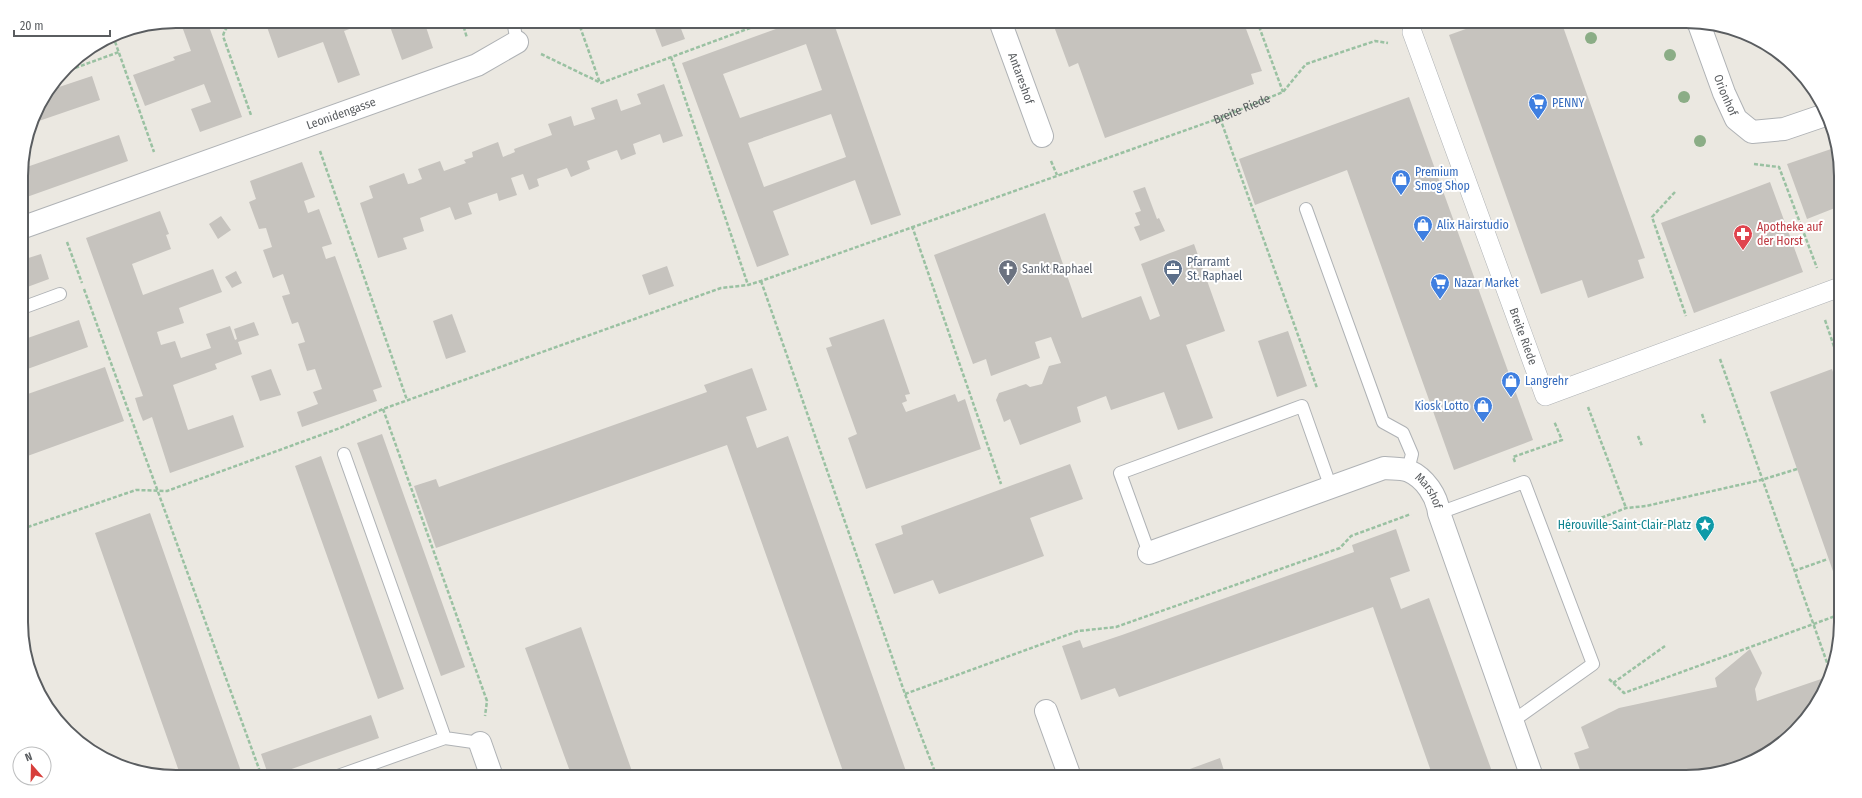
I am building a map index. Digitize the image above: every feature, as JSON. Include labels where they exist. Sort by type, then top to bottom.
[{"type":"street","name":"Antareshof","points":[[1003,28],[1042,136]]},
{"type":"street","name":"Orionhof","points":[[1701,29],[1724,93],[1736,119],[1752,132],[1784,129],[1821,116]]},
{"type":"street","name":"Breite Riede","points":[[1415,40],[1545,396]]},
{"type":"street","name":"Leonidengasse","points":[[28,226],[162,176],[477,65],[517,42]]},
{"type":"street","points":[[1545,396],[1827,291]]},
{"type":"street","name":"Marshof","points":[[1149,553],[1384,468],[1408,470],[1425,481],[1439,509],[1530,770]]},
{"type":"street","points":[[1046,711],[1067,770]]},
{"type":"street","points":[[480,743],[490,770]]},
{"type":"lane","points":[[514,28],[517,42]]},
{"type":"lane","points":[[1306,209],[1382,422],[1403,433],[1412,454],[1408,470]]},
{"type":"lane","points":[[28,306],[60,294]]},
{"type":"lane","points":[[1149,553],[1120,473],[1302,406],[1331,488]]},
{"type":"lane","points":[[344,454],[445,738]]},
{"type":"lane","points":[[1439,509],[1524,482],[1593,664],[1513,722]]},
{"type":"lane","points":[[355,770],[445,738],[480,743]]},
{"type":"path","points":[[226,28],[223,36],[260,142]]},
{"type":"path","points":[[580,28],[600,83]]},
{"type":"path","points":[[517,42],[600,83],[750,28]]},
{"type":"path","points":[[1260,28],[1283,92]]},
{"type":"path","name":"Breite Riede","points":[[28,527],[136,490],[167,491],[340,428],[383,408],[722,288],[748,285],[761,281],[912,226],[1220,118],[1283,92],[1306,64],[1375,41],[1415,40]]},
{"type":"path","points":[[115,41],[162,176]]},
{"type":"path","points":[[75,68],[119,52]]},
{"type":"path","points":[[671,57],[748,285]]},
{"type":"path","points":[[1220,118],[1321,399],[1302,406]]},
{"type":"path","points":[[310,124],[407,400]]},
{"type":"path","points":[[1754,164],[1779,167],[1827,291],[1834,330]]},
{"type":"path","points":[[1675,192],[1652,217],[1668,270],[1690,326],[1711,335],[1827,665]]},
{"type":"path","points":[[56,215],[159,491],[259,770]]},
{"type":"path","points":[[912,226],[1001,484]]},
{"type":"path","points":[[761,281],[905,694],[934,770]]},
{"type":"path","points":[[1580,383],[1626,508]]},
{"type":"path","points":[[1513,457],[1562,440],[1545,396]]},
{"type":"path","points":[[383,408],[487,701],[480,743]]},
{"type":"path","points":[[1702,414],[1705,424]]},
{"type":"path","points":[[1638,436],[1642,446]]},
{"type":"path","points":[[1545,539],[1626,508],[1646,506],[1761,480],[1797,469]]},
{"type":"path","points":[[905,694],[1078,631],[1116,627],[1340,548],[1351,536],[1439,509]]},
{"type":"path","points":[[1794,572],[1828,559]]},
{"type":"path","points":[[1593,664],[1624,693],[1834,616]]},
{"type":"path","points":[[1612,682],[1665,646]]},
{"type":"building","points":[[183,28],[210,28],[242,117],[200,132],[191,109],[211,102],[204,84],[145,106],[133,75],[175,60],[173,57],[191,51]]},
{"type":"building","points":[[267,28],[352,28],[344,31],[360,75],[338,83],[323,42],[278,58]]},
{"type":"building","points":[[391,28],[426,28],[433,48],[402,60]]},
{"type":"building","points":[[655,28],[681,28],[685,39],[662,47]]},
{"type":"building","points":[[779,28],[835,28],[901,215],[871,225],[855,180],[773,211],[789,255],[757,267],[682,63]],"holes":[[[806,44],[822,90],[740,118],[723,74]],[[831,114],[846,157],[764,187],[748,143]]]},
{"type":"building","points":[[1055,28],[1246,28],[1262,71],[1251,74],[1254,84],[1105,138],[1078,63],[1069,67]]},
{"type":"building","name":"PENNY","points":[[1468,28],[1563,28],[1645,258],[1638,260],[1644,278],[1588,298],[1582,280],[1541,294],[1449,35]]},
{"type":"building","points":[[92,76],[100,100],[39,121],[48,102],[58,87]]},
{"type":"building","points":[[664,84],[683,136],[663,143],[660,134],[633,144],[636,154],[621,160],[617,150],[587,161],[590,169],[571,177],[567,168],[537,179],[539,186],[529,190],[523,174],[511,178],[517,195],[499,201],[497,193],[468,203],[472,214],[455,220],[450,207],[420,218],[424,231],[403,238],[407,249],[378,258],[360,203],[373,198],[369,186],[404,173],[408,184],[413,183],[422,179],[418,169],[440,161],[444,171],[466,163],[464,160],[473,157],[472,152],[498,142],[503,157],[515,152],[514,149],[552,135],[548,124],[571,116],[574,126],[595,119],[591,108],[617,99],[621,111],[641,104],[637,94]]},
{"type":"building","points":[[1409,97],[1533,440],[1454,470],[1347,170],[1255,205],[1239,159]]},
{"type":"building","points":[[119,135],[128,161],[28,197],[28,167]]},
{"type":"building","points":[[1831,149],[1834,167],[1834,208],[1807,219],[1787,164]]},
{"type":"building","points":[[302,162],[315,197],[304,201],[308,213],[319,209],[332,244],[322,247],[326,259],[335,256],[382,387],[373,390],[377,401],[302,427],[297,412],[318,404],[313,392],[322,389],[315,369],[307,371],[298,344],[305,342],[298,322],[292,324],[282,296],[290,294],[283,274],[273,278],[263,250],[272,247],[266,228],[259,229],[249,202],[256,199],[250,181]]},
{"type":"building","points":[[1770,182],[1803,272],[1694,313],[1661,223]]},
{"type":"building","points":[[1145,187],[1157,219],[1159,218],[1165,231],[1140,241],[1134,227],[1140,225],[1135,213],[1141,211],[1133,191]]},
{"type":"building","points":[[160,211],[169,234],[166,235],[171,249],[132,264],[143,295],[213,269],[222,292],[179,308],[184,323],[157,332],[161,345],[175,341],[181,358],[211,348],[206,334],[230,326],[235,340],[237,339],[234,329],[254,322],[259,335],[238,342],[242,354],[215,364],[217,369],[173,385],[188,430],[233,415],[244,447],[170,473],[152,417],[143,421],[139,411],[135,398],[143,396],[86,238]]},
{"type":"building","points":[[1045,213],[1082,318],[1141,296],[1150,320],[1160,316],[1141,264],[1194,244],[1225,331],[1186,345],[1213,418],[1178,430],[1164,392],[1111,410],[1106,396],[1077,407],[1081,422],[1020,445],[1010,419],[1004,422],[996,400],[999,393],[1026,384],[1030,387],[1042,384],[1049,366],[1061,363],[1051,337],[1035,342],[1040,358],[991,376],[986,359],[973,364],[934,255]]},
{"type":"building","points":[[221,216],[231,230],[218,239],[209,224]]},
{"type":"building","points":[[41,254],[49,279],[28,287],[28,258]]},
{"type":"building","points":[[667,266],[674,286],[649,295],[642,275]]},
{"type":"building","points":[[236,271],[242,283],[232,288],[225,277]]},
{"type":"building","points":[[452,314],[466,352],[446,359],[433,321]]},
{"type":"building","points":[[884,319],[910,394],[905,395],[907,401],[902,403],[906,412],[955,394],[958,402],[965,399],[981,449],[866,489],[848,438],[857,434],[826,348],[832,346],[829,338]]},
{"type":"building","points":[[79,320],[88,347],[28,369],[28,338]]},
{"type":"building","points":[[1288,331],[1307,386],[1277,397],[1258,341]]},
{"type":"building","points":[[105,367],[124,421],[28,456],[28,394]]},
{"type":"building","points":[[752,368],[767,410],[746,417],[757,448],[788,436],[906,770],[843,770],[727,445],[436,548],[414,486],[436,479],[439,487],[707,392],[704,385]]},
{"type":"building","points":[[271,369],[281,395],[260,401],[251,376]]},
{"type":"building","points":[[1832,369],[1834,375],[1834,574],[1770,392]]},
{"type":"building","points":[[382,434],[465,667],[441,676],[357,443]]},
{"type":"building","points":[[321,456],[404,689],[378,699],[295,466]]},
{"type":"building","points":[[1070,464],[1083,499],[1030,518],[1044,556],[939,594],[933,580],[894,594],[875,544],[903,534],[901,526]]},
{"type":"building","points":[[150,513],[241,770],[179,770],[95,533]]},
{"type":"building","points":[[1396,529],[1410,571],[1390,578],[1401,609],[1429,598],[1491,770],[1431,770],[1373,607],[1119,697],[1115,688],[1081,700],[1062,646],[1080,640],[1083,648],[1122,635],[1354,552],[1352,545]]},
{"type":"building","points":[[581,627],[632,770],[569,770],[525,648]]},
{"type":"building","points":[[1750,649],[1762,673],[1755,689],[1757,701],[1823,678],[1809,704],[1791,727],[1768,745],[1742,759],[1724,765],[1695,770],[1580,770],[1574,753],[1589,748],[1581,727],[1619,708],[1717,687],[1715,678]]},
{"type":"building","points":[[371,715],[379,738],[289,770],[267,770],[261,754]]},
{"type":"building","points":[[1220,758],[1224,770],[1187,770]]},
{"type":"place","name":"PENNY","points":[[1538,120]]},
{"type":"place","name":"Premium Smog Shop","points":[[1401,196]]},
{"type":"place","name":"Alix Hairstudio","points":[[1423,242]]},
{"type":"place","name":"Apotheke auf der Horst","points":[[1743,251]]},
{"type":"place","name":"Sankt Raphael","points":[[1008,286]]},
{"type":"place","name":"Pfarramt St. Raphael","points":[[1173,286]]},
{"type":"place","name":"Nazar Market","points":[[1440,300]]},
{"type":"place","name":"Langrehr","points":[[1511,398]]},
{"type":"place","name":"Kiosk Lotto","points":[[1483,423]]},
{"type":"place","name":"Hérouville-Saint-Clair-Platz","points":[[1705,542]]}]
